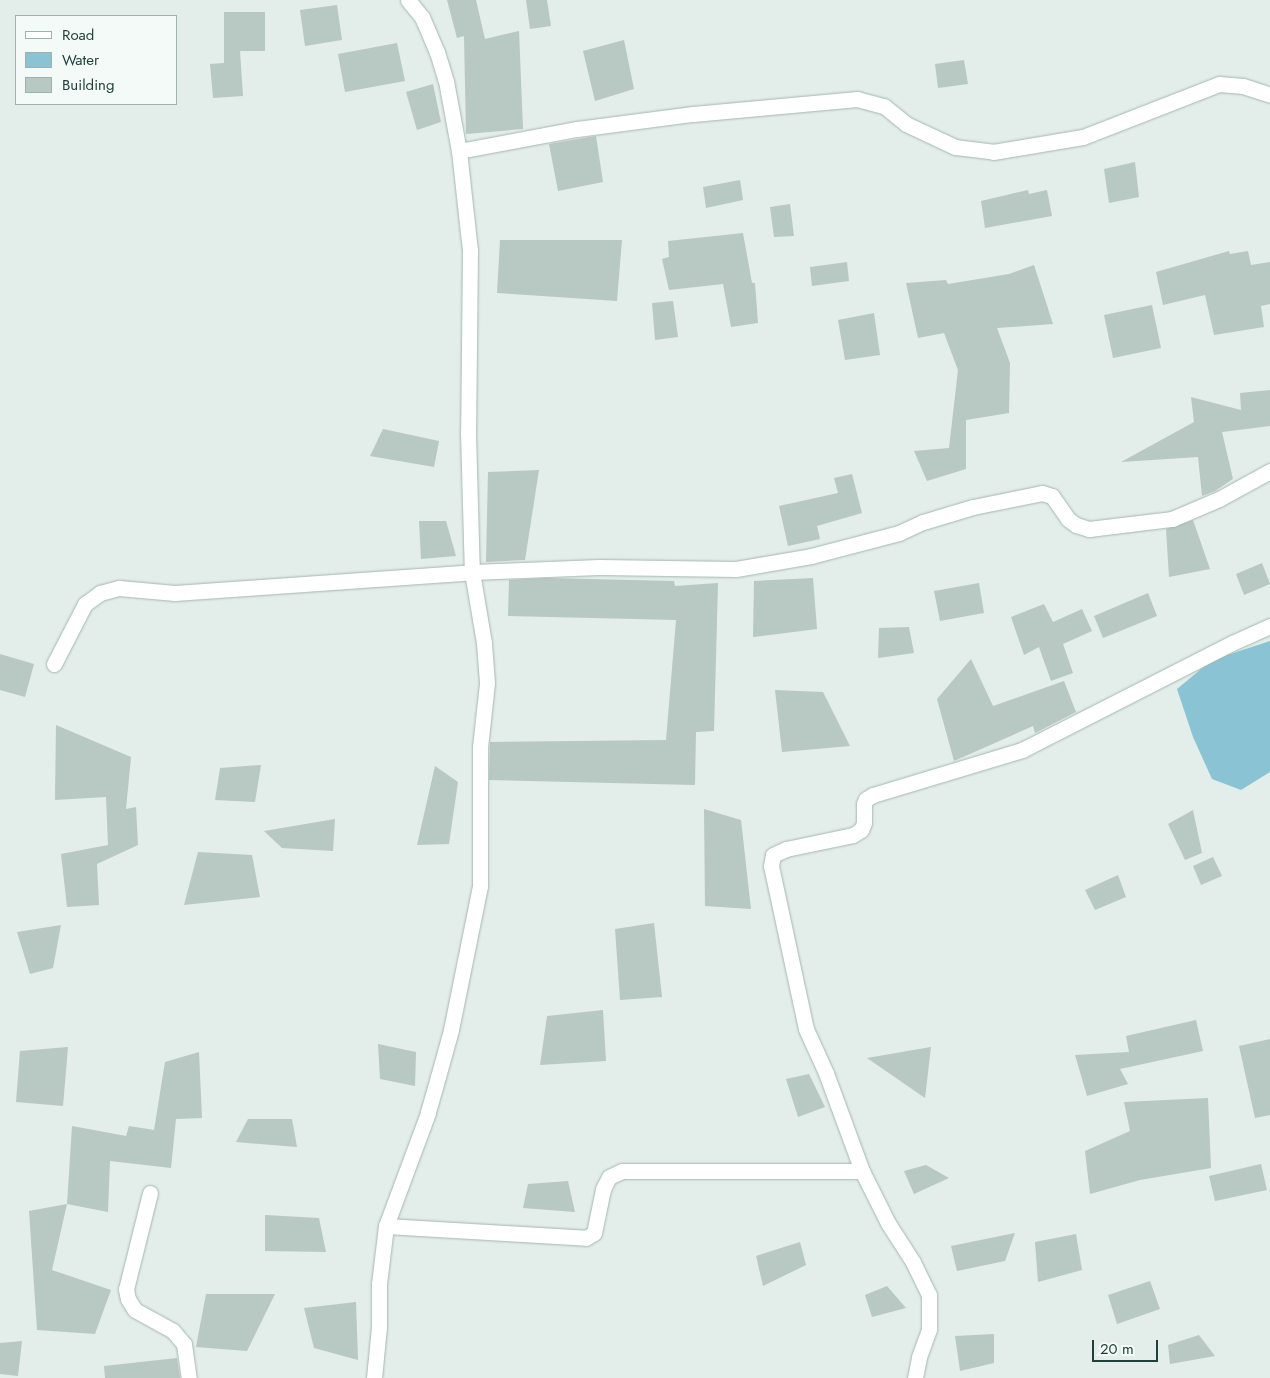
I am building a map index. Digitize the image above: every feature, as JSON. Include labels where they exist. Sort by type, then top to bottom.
[{"type":"street","points":[[374,1378],[379,1327],[379,1284],[386,1226],[428,1113],[451,1030],[480,886],[480,747],[487,683],[484,643],[472,572],[468,433],[470,251],[459,151],[448,90],[437,52],[422,17],[408,0]]},
{"type":"street","points":[[459,151],[576,129],[764,106],[857,99],[884,106],[906,124],[955,147],[993,152],[1083,137],[1219,84],[1243,86],[1270,95]]},
{"type":"street","points":[[54,664],[85,604],[100,593],[119,588],[175,593],[472,572],[599,567],[736,569],[811,556],[899,533],[923,522],[973,507],[1042,493],[1052,496],[1068,519],[1076,525],[1090,529],[1172,519],[1219,499],[1270,472]]},
{"type":"street","points":[[915,1378],[919,1357],[929,1329],[929,1295],[913,1262],[888,1224],[862,1171],[826,1073],[806,1030],[771,866],[773,855],[786,849],[853,835],[861,830],[866,798],[1022,750],[1232,643],[1270,626]]},
{"type":"street","points":[[386,1226],[586,1238],[594,1233],[603,1189],[609,1177],[622,1171],[862,1171]]},
{"type":"street","points":[[150,1193],[126,1289],[128,1299],[135,1310],[173,1332],[184,1344],[189,1378]]},
{"type":"water","points":[[1270,641],[1270,772],[1241,790],[1212,779],[1193,737],[1177,689],[1212,660]]},
{"type":"building","points":[[447,0],[476,0],[485,39],[519,31],[523,129],[466,134],[464,36],[457,38]]},
{"type":"building","points":[[526,0],[547,0],[551,26],[530,29]]},
{"type":"building","points":[[337,5],[342,40],[305,46],[300,10]]},
{"type":"building","points":[[224,12],[265,12],[265,51],[240,51],[243,96],[213,98],[210,64],[224,63]]},
{"type":"building","points":[[624,40],[634,89],[595,101],[583,51]]},
{"type":"building","points":[[397,43],[405,81],[345,92],[338,54]]},
{"type":"building","points":[[964,60],[968,84],[938,88],[935,64]]},
{"type":"building","points":[[433,84],[441,122],[417,130],[406,92]]},
{"type":"building","points":[[596,136],[603,182],[558,191],[549,144]]},
{"type":"building","points":[[1135,162],[1139,197],[1109,203],[1104,169]]},
{"type":"building","points":[[740,180],[743,200],[706,208],[703,187]]},
{"type":"building","points":[[1028,190],[1029,194],[1047,190],[1052,216],[985,228],[981,201]]},
{"type":"building","points":[[790,204],[794,236],[774,237],[770,207]]},
{"type":"building","points":[[743,233],[752,283],[755,283],[758,323],[731,327],[723,284],[669,290],[662,259],[669,257],[668,241]]},
{"type":"building","points":[[500,240],[622,240],[617,301],[497,293]]},
{"type":"building","points":[[1229,251],[1230,254],[1248,251],[1251,265],[1270,262],[1270,304],[1261,306],[1264,327],[1214,335],[1205,295],[1163,305],[1156,272]]},
{"type":"building","points":[[847,262],[849,281],[812,286],[810,267]]},
{"type":"building","points":[[1034,265],[1053,324],[997,328],[1010,363],[1009,413],[966,420],[966,469],[927,481],[914,451],[949,448],[958,370],[944,333],[918,338],[906,283],[946,280],[948,284],[1009,274]]},
{"type":"building","points":[[673,301],[678,337],[655,340],[652,303]]},
{"type":"building","points":[[1152,305],[1161,348],[1113,358],[1104,315]]},
{"type":"building","points":[[874,313],[880,355],[845,360],[838,320]]},
{"type":"building","points":[[1270,390],[1270,426],[1222,432],[1233,479],[1215,491],[1202,496],[1198,457],[1121,462],[1194,422],[1191,397],[1241,410],[1240,393]]},
{"type":"building","points":[[383,429],[439,441],[434,467],[370,456]]},
{"type":"building","points":[[539,470],[525,560],[486,562],[488,472]]},
{"type":"building","points":[[852,474],[862,513],[817,526],[820,539],[788,546],[779,506],[838,493],[834,478]]},
{"type":"building","points":[[1193,520],[1210,569],[1169,577],[1166,529]]},
{"type":"building","points":[[419,521],[446,521],[456,556],[421,559]]},
{"type":"building","points":[[1262,563],[1270,584],[1244,595],[1236,574]]},
{"type":"building","points":[[546,578],[674,581],[675,586],[718,583],[714,731],[696,732],[695,785],[489,780],[490,742],[666,740],[676,620],[508,616],[509,580]]},
{"type":"building","points":[[813,578],[817,629],[753,637],[754,581]]},
{"type":"building","points":[[979,583],[984,613],[940,621],[934,591]]},
{"type":"building","points":[[1148,593],[1157,616],[1103,638],[1094,616]]},
{"type":"building","points":[[1044,604],[1053,622],[1082,609],[1092,631],[1063,644],[1073,673],[1051,681],[1039,647],[1024,655],[1011,617]]},
{"type":"building","points":[[909,627],[914,653],[878,658],[879,628]]},
{"type":"building","points":[[0,654],[34,664],[25,697],[0,690]]},
{"type":"building","points":[[971,659],[993,706],[1064,681],[1076,712],[1035,733],[1033,726],[954,761],[937,699]]},
{"type":"building","points":[[775,690],[823,692],[850,746],[782,752]]},
{"type":"building","points":[[56,725],[131,757],[126,809],[136,807],[138,845],[97,864],[99,905],[67,907],[61,854],[108,845],[106,797],[55,800]]},
{"type":"building","points":[[261,765],[255,802],[215,800],[220,768]]},
{"type":"building","points":[[435,766],[458,782],[449,844],[417,845]]},
{"type":"building","points":[[704,809],[741,820],[751,909],[705,906]]},
{"type":"building","points":[[1193,810],[1202,853],[1185,860],[1168,824]]},
{"type":"building","points":[[335,819],[333,851],[282,848],[264,831]]},
{"type":"building","points":[[198,852],[252,855],[260,897],[184,905]]},
{"type":"building","points":[[1213,857],[1222,876],[1201,885],[1193,866]]},
{"type":"building","points":[[1118,875],[1126,897],[1095,910],[1085,890]]},
{"type":"building","points":[[654,923],[662,997],[620,1000],[615,929]]},
{"type":"building","points":[[61,925],[53,968],[30,974],[17,932]]},
{"type":"building","points":[[603,1010],[606,1061],[540,1065],[547,1016]]},
{"type":"building","points":[[1196,1020],[1203,1051],[1120,1069],[1128,1084],[1087,1096],[1075,1055],[1129,1052],[1126,1036]]},
{"type":"building","points":[[1270,1039],[1270,1115],[1255,1118],[1239,1046]]},
{"type":"building","points":[[378,1044],[416,1052],[415,1086],[380,1079]]},
{"type":"building","points":[[68,1047],[63,1106],[16,1102],[20,1051]]},
{"type":"building","points":[[931,1047],[925,1098],[867,1058]]},
{"type":"building","points":[[199,1052],[202,1118],[176,1119],[171,1168],[110,1161],[108,1212],[67,1204],[72,1126],[126,1136],[129,1126],[154,1130],[165,1062]]},
{"type":"building","points":[[809,1074],[825,1107],[798,1117],[786,1079]]},
{"type":"building","points":[[1208,1098],[1211,1168],[1140,1180],[1090,1194],[1085,1151],[1130,1131],[1124,1102]]},
{"type":"building","points":[[248,1119],[292,1119],[297,1147],[236,1142]]},
{"type":"building","points":[[1261,1164],[1267,1190],[1215,1201],[1209,1176]]},
{"type":"building","points":[[926,1165],[949,1178],[914,1194],[904,1171]]},
{"type":"building","points":[[568,1181],[575,1212],[523,1208],[528,1184]]},
{"type":"building","points":[[67,1204],[52,1270],[111,1290],[95,1334],[37,1330],[29,1211]]},
{"type":"building","points":[[265,1215],[319,1218],[326,1252],[265,1251]]},
{"type":"building","points":[[1015,1233],[1005,1261],[957,1271],[951,1246]]},
{"type":"building","points":[[1076,1234],[1082,1270],[1038,1282],[1035,1242]]},
{"type":"building","points":[[800,1242],[806,1265],[763,1286],[756,1256]]},
{"type":"building","points":[[1150,1281],[1160,1309],[1117,1324],[1108,1295]]},
{"type":"building","points":[[887,1286],[906,1308],[872,1317],[865,1295]]},
{"type":"building","points":[[206,1294],[275,1294],[247,1351],[196,1347]]},
{"type":"building","points":[[356,1302],[358,1360],[314,1348],[304,1308]]},
{"type":"building","points":[[994,1334],[994,1363],[960,1371],[955,1336]]},
{"type":"building","points":[[1199,1335],[1215,1356],[1170,1364],[1168,1345]]},
{"type":"building","points":[[22,1341],[18,1376],[0,1374],[0,1343]]},
{"type":"building","points":[[177,1358],[180,1378],[105,1378],[104,1366]]}]
